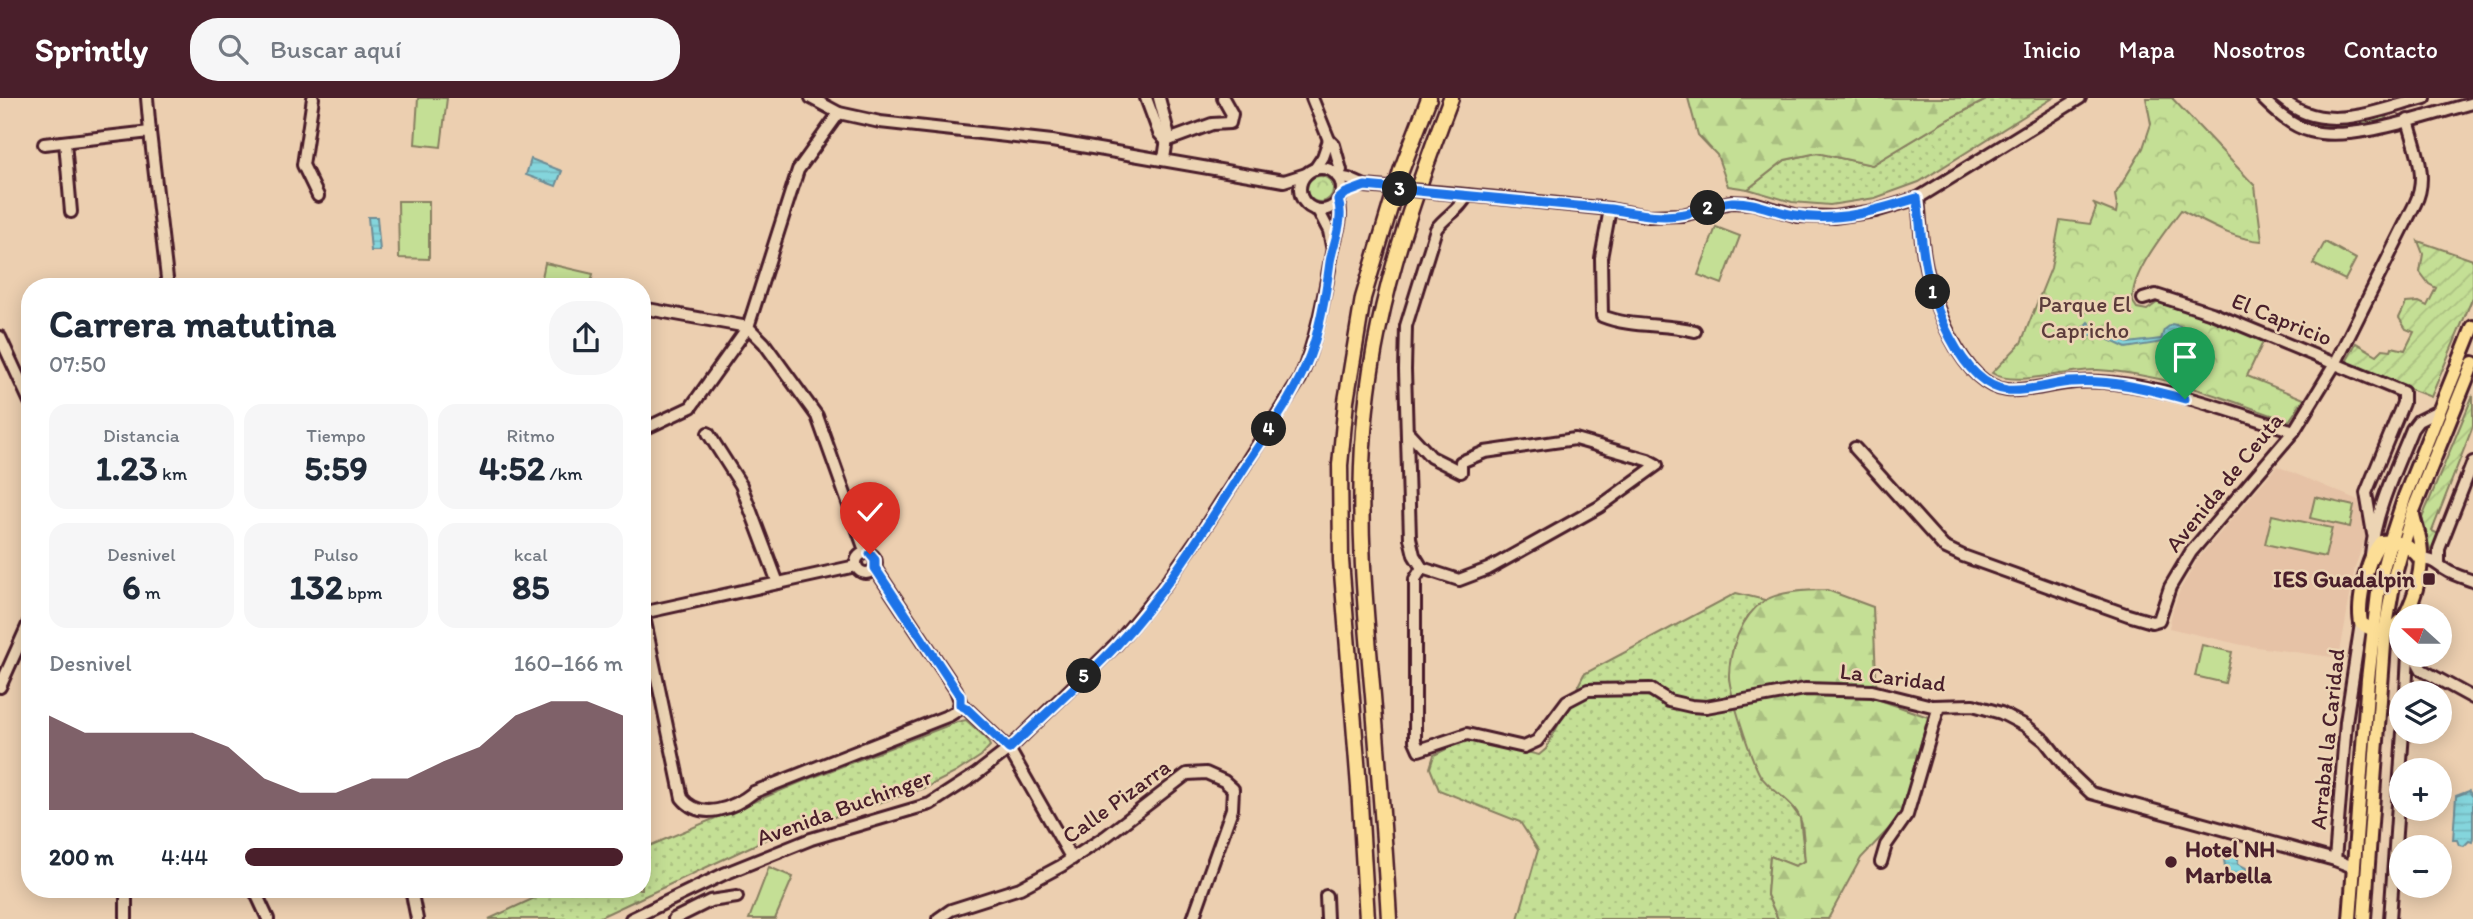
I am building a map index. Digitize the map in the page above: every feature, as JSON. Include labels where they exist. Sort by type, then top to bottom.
[{"type":"highway","points":[[1367,919],[1341,560],[1340,466],[1350,370],[1363,298],[1401,171],[1429,98]]},
{"type":"highway","points":[[1390,919],[1364,590],[1361,501],[1364,430],[1383,304],[1412,202],[1451,98]]},
{"type":"main road","points":[[2364,919],[2379,631],[2379,584],[2387,541],[2473,327]]},
{"type":"main road","points":[[2389,631],[2379,631],[2361,623],[2360,610],[2371,555],[2413,511],[2473,363]]},
{"type":"main road","points":[[2410,604],[2420,559],[2420,542],[2413,511]]},
{"type":"main road","points":[[2387,541],[2412,548],[2420,559]]},
{"type":"main road","points":[[2350,919],[2368,679],[2379,631]]},
{"type":"street","points":[[146,98],[167,278]]},
{"type":"street","points":[[313,98],[303,165],[318,196]]},
{"type":"street","points":[[811,98],[839,113],[880,122],[1052,141],[1284,181],[1325,169],[1338,177],[1349,178],[1365,186],[1610,209],[1648,216],[1683,215],[1730,202],[1753,203],[1797,216],[1833,217],[1875,211],[1917,198],[2080,98]]},
{"type":"street","points":[[1146,98],[1159,133],[1166,141]]},
{"type":"street","points":[[1159,98],[1168,132],[1164,159]]},
{"type":"street","points":[[1166,141],[1212,124],[1230,123],[1232,116],[1223,98]]},
{"type":"street","points":[[1312,98],[1340,163],[1338,177],[1342,187],[1339,199]]},
{"type":"street","points":[[2262,98],[2297,127],[2312,132],[2348,135],[2473,103]]},
{"type":"street","points":[[2281,98],[2291,108],[2316,118],[2349,118],[2426,98]]},
{"type":"street","points":[[651,426],[691,407],[748,327],[798,170],[839,113]]},
{"type":"street","name":"Avenida de Ceuta","points":[[1855,447],[1944,547],[2127,615],[2154,622],[2160,619],[2170,587],[2191,552],[2294,431],[2336,364],[2421,192],[2423,181],[2408,120]]},
{"type":"street","points":[[44,144],[150,132]]},
{"type":"street","points":[[1329,140],[1323,157],[1301,183],[1300,193],[1305,203],[1318,210],[1331,208],[1352,190],[1365,186]]},
{"type":"street","points":[[65,142],[71,212]]},
{"type":"street","points":[[1284,181],[1287,186],[1300,193]]},
{"type":"street","points":[[1407,431],[1431,457],[1461,472],[1461,463],[1485,452],[1575,439],[1632,455],[1657,466],[1599,508],[1488,569],[1459,580],[1422,568],[1414,555],[1410,538],[1407,431],[1405,341],[1409,312],[1436,229],[1442,220],[1461,205],[1467,195]]},
{"type":"street","points":[[1917,198],[1925,263],[1942,319],[1962,356],[1984,380],[2007,390],[2085,382],[2134,386],[2294,431]]},
{"type":"street","name":"Avenida Buchinger","points":[[1332,249],[1336,241],[1341,208],[1339,199]]},
{"type":"street","points":[[1610,209],[1601,258],[1602,316],[1619,323],[1672,326],[1695,331]]},
{"type":"street","name":"Avenida Buchinger","points":[[631,919],[724,874],[811,839],[930,804],[1009,749],[1116,645],[1202,532],[1300,379],[1311,353],[1326,293],[1332,249],[1329,231],[1318,210]]},
{"type":"street","name":"El Capricio","points":[[2144,299],[2156,295],[2212,313],[2403,392],[2403,403],[2366,494],[2387,541]]},
{"type":"street","points":[[651,310],[748,327],[764,342],[817,416],[866,553],[875,560],[875,568],[960,696],[960,705],[958,710],[950,715],[710,812],[692,808],[682,799],[651,650]]},
{"type":"street","points":[[0,337],[21,382]]},
{"type":"street","points":[[708,433],[741,485],[778,583]]},
{"type":"street","points":[[1632,455],[1638,479]]},
{"type":"street","points":[[2439,563],[2439,549],[2473,462]]},
{"type":"street","points":[[856,566],[856,559],[866,553]]},
{"type":"street","points":[[2420,559],[2430,559],[2445,570],[2473,581]]},
{"type":"street","points":[[651,610],[856,566]]},
{"type":"street","points":[[856,566],[865,573],[875,568]]},
{"type":"street","name":"La Caridad","points":[[1422,568],[1415,579],[1414,605],[1415,741],[1419,750],[1467,734],[1524,747],[1537,741],[1567,701],[1588,690],[1650,689],[1669,701],[1706,707],[1805,689],[1872,691],[1939,706],[1973,705],[2001,713],[2026,726],[2045,741],[2070,773],[2091,793],[2353,867]]},
{"type":"street","name":"Arrabal la Caridad","points":[[2335,860],[2346,722],[2361,623]]},
{"type":"street","points":[[0,687],[21,640]]},
{"type":"street","points":[[2420,667],[2473,698]]},
{"type":"street","points":[[2410,681],[2413,674],[2422,670]]},
{"type":"street","points":[[2355,671],[2368,679]]},
{"type":"street","points":[[960,705],[1009,749],[1072,859]]},
{"type":"street","points":[[1881,862],[1886,845],[1907,815],[1939,706]]},
{"type":"street","points":[[2346,722],[2365,725]]},
{"type":"street","points":[[2390,919],[2402,744]]},
{"type":"street","name":"Calle Pizarra","points":[[938,919],[951,911],[1020,888],[1105,837],[1187,774],[1206,773],[1224,781],[1233,789],[1232,808],[1193,919]]},
{"type":"street","points":[[1326,896],[1327,919]]},
{"type":"street","points":[[674,919],[710,901],[737,897]]},
{"type":"street","points":[[125,898],[126,919]]},
{"type":"street","points":[[258,898],[268,919]]},
{"type":"street","points":[[413,898],[417,919]]},
{"type":"shaded area","points":[[2277,466],[2358,500],[2366,536],[2355,567],[2339,658],[2242,645],[2169,628],[2180,590],[2198,559]]},
{"type":"green space","points":[[418,98],[447,98],[441,147],[415,144]]},
{"type":"green space","points":[[1688,98],[1990,98],[1872,165],[1817,153],[1785,160],[1748,189],[1728,186],[1717,155],[1698,135]]},
{"type":"green space","points":[[1990,98],[2053,98],[1919,182],[1875,198],[1830,205],[1792,202],[1748,189],[1785,160],[1817,153],[1872,165]]},
{"type":"green space","name":"Parque El Capricho","points":[[2146,98],[2172,98],[2255,186],[2262,241],[2230,234],[2181,210],[2142,267],[2133,291],[2133,302],[2137,308],[2147,310],[2158,302],[2163,302],[2264,340],[2247,376],[2304,399],[2289,421],[2195,389],[2147,376],[2086,370],[2014,379],[1992,373],[2021,343],[2051,268],[2060,220],[2090,224],[2096,208],[2094,204],[2116,213],[2115,195],[2143,148],[2151,124]]},
{"type":"green space","points":[[2269,98],[2275,98],[2302,117],[2315,122],[2355,123],[2386,116],[2387,120],[2352,128],[2324,129],[2298,119]]},
{"type":"green space","points":[[1320,176],[1329,180],[1333,189],[1329,198],[1320,202],[1311,198],[1307,189],[1311,180]]},
{"type":"green space","points":[[398,201],[429,201],[429,259],[399,258]]},
{"type":"green space","points":[[1716,227],[1740,236],[1722,284],[1698,275]]},
{"type":"green space","points":[[2418,241],[2473,260],[2473,297],[2431,397],[2345,364],[2356,343],[2377,355],[2383,349],[2391,350],[2392,347],[2405,350],[2414,332],[2406,329],[2399,318],[2406,303],[2419,302],[2427,306],[2436,288],[2429,284],[2420,272],[2423,254]]},
{"type":"green space","points":[[2325,242],[2356,259],[2345,280],[2313,264]]},
{"type":"green space","points":[[545,263],[593,274],[592,278],[542,278]]},
{"type":"green space","points":[[2473,395],[2473,426],[2432,531],[2439,534],[2434,547],[2435,553],[2431,553],[2422,518]]},
{"type":"green space","points":[[2315,497],[2354,506],[2350,527],[2310,518]]},
{"type":"green space","points":[[2272,515],[2332,528],[2325,557],[2265,544]]},
{"type":"green space","points":[[1827,590],[1873,607],[1877,699],[1928,717],[1901,816],[1861,858],[1828,919],[1778,919],[1767,895],[1770,856],[1795,866],[1805,861],[1803,828],[1797,812],[1764,781],[1756,767],[1733,697],[1730,667],[1734,645],[1743,625],[1764,601],[1786,593]]},
{"type":"green space","points":[[1736,593],[1765,600],[1748,616],[1733,647],[1729,678],[1743,729],[1761,776],[1789,803],[1800,818],[1805,861],[1795,866],[1770,856],[1767,895],[1778,919],[1518,919],[1538,850],[1520,822],[1439,790],[1430,768],[1434,755],[1469,738],[1539,755],[1546,749],[1584,674]]},
{"type":"green space","points":[[2202,645],[2232,652],[2225,683],[2195,676]]},
{"type":"green space","points":[[966,720],[986,738],[990,746],[981,756],[955,773],[925,788],[771,837],[651,893],[651,845],[801,782]]},
{"type":"green space","points":[[769,867],[793,877],[775,919],[749,919]]},
{"type":"green space","points":[[534,898],[641,898],[596,919],[489,919]]},
{"type":"water","points":[[531,159],[562,171],[556,186],[526,175]]},
{"type":"water","points":[[368,217],[377,217],[380,251],[371,251]]},
{"type":"water","points":[[2088,322],[2098,332],[2128,343],[2161,339],[2164,330],[2172,324],[2180,326],[2189,336],[2182,351],[2184,355],[2168,351],[2162,342],[2126,348],[2103,337],[2081,333]]},
{"type":"water","points":[[2469,791],[2473,797],[2473,838],[2472,842],[2469,841],[2464,846],[2453,840],[2456,796]]},
{"type":"water","points":[[2227,846],[2234,846],[2238,850],[2238,864],[2246,868],[2248,873],[2243,881],[2234,881],[2226,874],[2223,852]]},
{"type":"place","name":"IES Guadalpin","points":[[2429,579]]},
{"type":"place","name":"Hotel NH Marbella","points":[[2171,862]]},
{"type":"route","points":[[870,554],[875,560],[875,568],[960,696],[960,705],[1009,749],[1116,645],[1202,532],[1271,427],[1300,379],[1311,353],[1326,293],[1332,249],[1336,241],[1341,208],[1338,200],[1346,193],[1365,186],[1610,209],[1648,216],[1683,215],[1730,202],[1753,203],[1797,216],[1833,217],[1875,211],[1917,198],[1925,263],[1942,319],[1962,356],[1984,380],[2007,390],[2069,382],[2102,382],[2134,386],[2185,399]]}]
